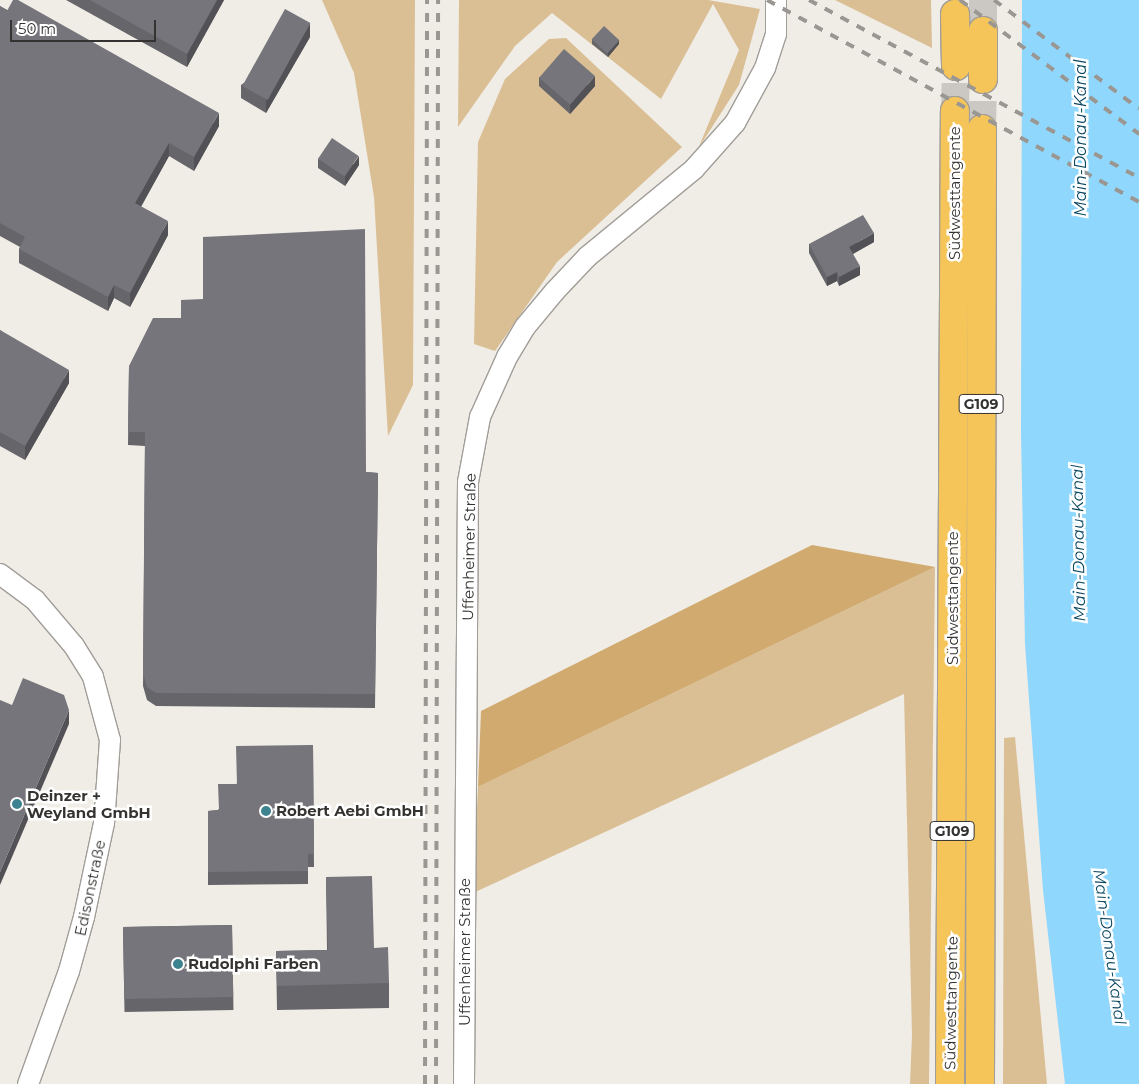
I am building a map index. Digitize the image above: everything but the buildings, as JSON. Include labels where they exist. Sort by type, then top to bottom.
[{"type":"highway","points":[[955,14],[956,66]]},
{"type":"highway","points":[[983,31],[983,79]]},
{"type":"highway","name":"Südwesttangente","points":[[950,1084],[955,111]]},
{"type":"highway","name":"Südwesttangente","points":[[980,1076],[982,128]]},
{"type":"street","name":"Uffenheimer Straße","points":[[464,1084],[468,482],[480,417],[507,357],[526,327],[555,291],[587,257],[694,169],[735,123],[765,68],[776,34],[776,0]]},
{"type":"street","name":"Edisonstraße","points":[[0,574],[35,600],[74,646],[93,677],[110,740],[104,823],[84,917],[69,971],[28,1084]]},
{"type":"shaded area","points":[[322,0],[415,0],[413,385],[388,436],[374,197],[354,73]]},
{"type":"shaded area","points":[[459,0],[708,0],[760,9],[739,85],[698,149],[739,50],[713,4],[661,99],[552,13],[515,46],[458,127]]},
{"type":"shaded area","points":[[835,0],[931,0],[932,48]]},
{"type":"shaded area","points":[[566,38],[682,147],[557,262],[495,351],[474,344],[478,142],[505,79],[549,39]]},
{"type":"shaded area","points":[[812,545],[935,567],[478,787],[481,711]]},
{"type":"shaded area","points":[[935,567],[929,1084],[910,1084],[912,1035],[904,694],[473,893],[478,787]]},
{"type":"shaded area","points":[[1015,737],[1047,1084],[1003,1084],[1004,738]]},
{"type":"water","name":"Main-Donau-Kanal","points":[[1022,0],[1139,0],[1139,1084],[1065,1084],[1043,890],[1025,644],[1021,434]]},
{"type":"tunnel","points":[[983,0],[983,31]]},
{"type":"tunnel","points":[[955,111],[956,66]]},
{"type":"tunnel","points":[[982,129],[983,79]]},
{"type":"railway","points":[[425,1084],[427,0]]},
{"type":"railway","points":[[436,1084],[438,0]]},
{"type":"railway","points":[[767,0],[1139,202]]},
{"type":"railway","points":[[809,0],[1139,178]]},
{"type":"railway","points":[[960,0],[1139,134]]},
{"type":"railway","points":[[994,0],[1139,109]]},
{"type":"place","name":"Deinzer + Weyland GmbH","points":[[17,804]]},
{"type":"place","name":"Robert Aebi GmbH","points":[[266,811]]},
{"type":"place","name":"Rudolphi Farben","points":[[178,964]]}]
